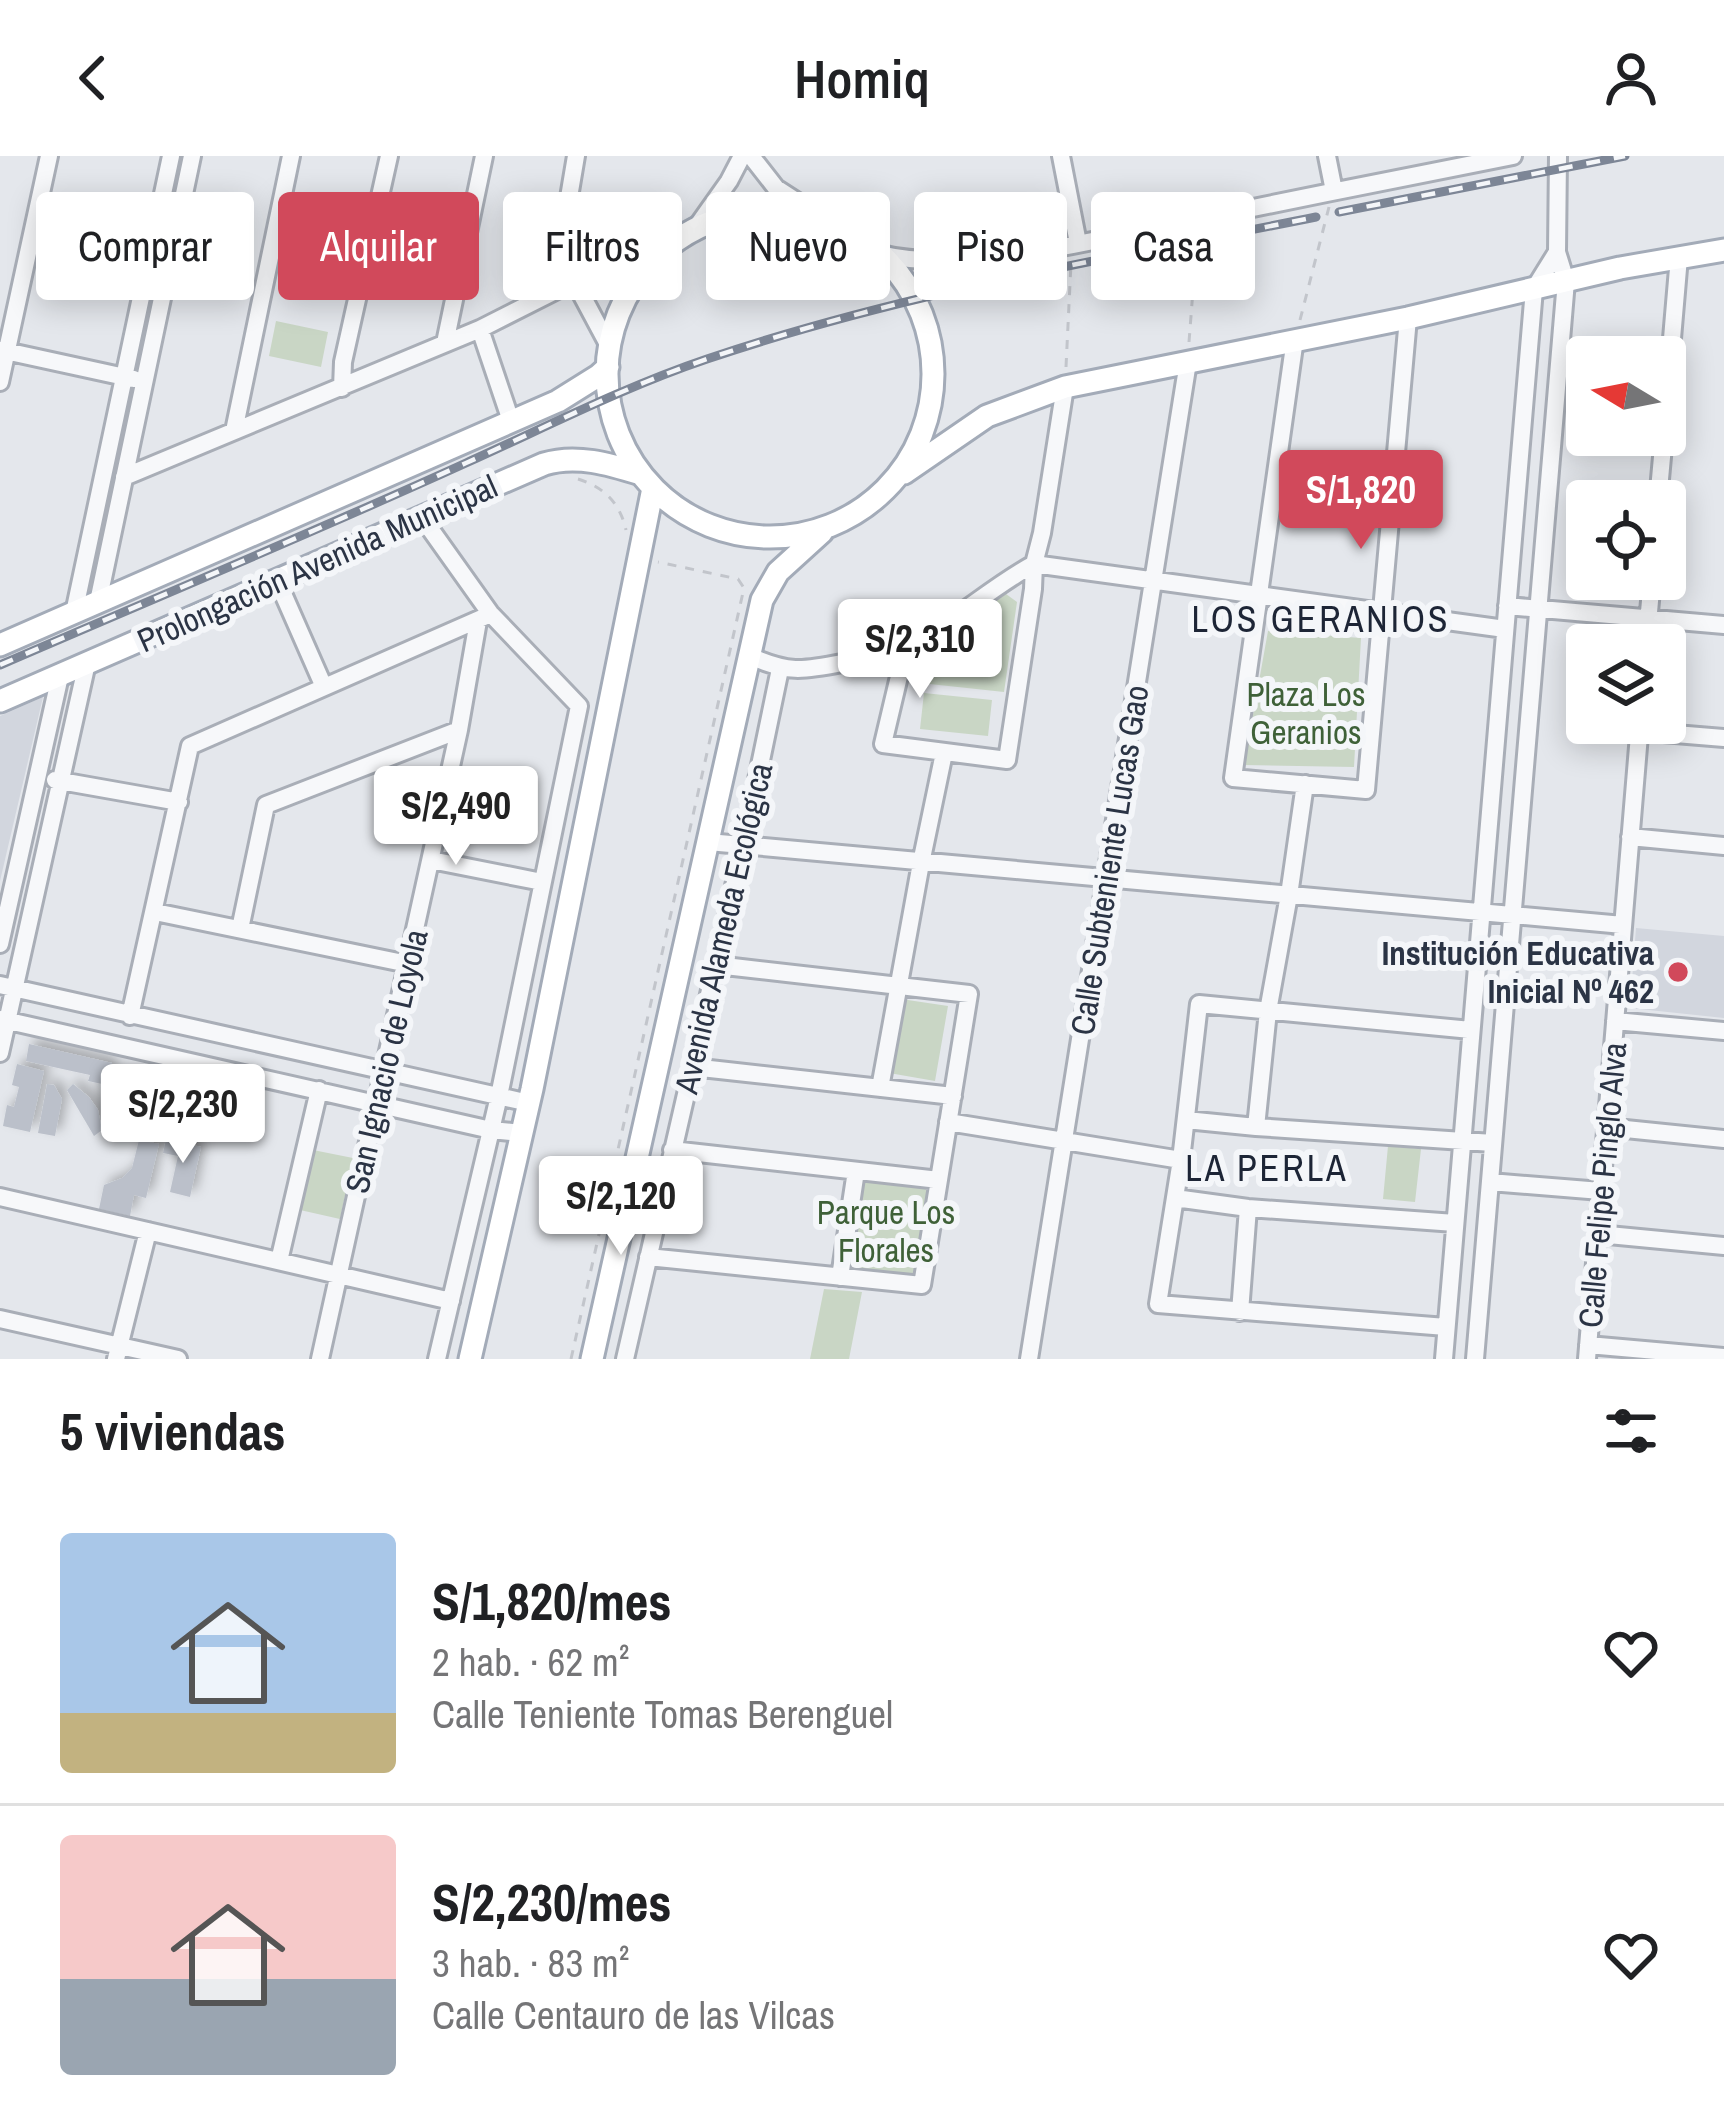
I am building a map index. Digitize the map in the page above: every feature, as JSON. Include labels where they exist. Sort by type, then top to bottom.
[{"type":"main road","name":"Prolongación Avenida Municipal","points":[[706,224],[664,250],[639,278],[620,311],[609,357],[609,397],[622,441],[647,481],[683,512],[735,534],[772,538],[828,527],[861,509],[987,416],[1065,387],[1724,250]]},
{"type":"main road","name":"Prolongación Avenida Municipal","points":[[890,265],[919,307],[932,362],[927,418],[912,454],[890,484]]},
{"type":"main road","name":"Prolongación Avenida Municipal","points":[[0,645],[558,401],[598,376],[609,357]]},
{"type":"main road","name":"Prolongación Avenida Municipal","points":[[0,701],[555,461],[596,462],[647,481]]},
{"type":"main road","points":[[470,1359],[530,1103],[610,709],[640,558],[647,481]]},
{"type":"main road","name":"Avenida Alameda Ecológica","points":[[592,1359],[763,600],[778,572],[828,527]]},
{"type":"street","points":[[0,382],[49,156]]},
{"type":"street","points":[[74,613],[171,156]]},
{"type":"street","points":[[185,192],[193,156]]},
{"type":"street","points":[[234,431],[291,156]]},
{"type":"street","points":[[342,388],[343,362],[388,156]]},
{"type":"street","points":[[445,343],[484,156]]},
{"type":"street","points":[[570,192],[576,156]]},
{"type":"street","points":[[695,229],[742,156]]},
{"type":"street","points":[[751,156],[782,192]]},
{"type":"street","points":[[1061,156],[1078,243]]},
{"type":"street","points":[[1327,156],[1334,191]]},
{"type":"street","name":"Prolongación Avenida Municipal","points":[[1255,207],[1513,156]]},
{"type":"street","points":[[1475,1359],[1565,281],[1557,252],[1558,156]]},
{"type":"street","name":"Prolongación Avenida Municipal","points":[[890,256],[945,261],[1091,240]]},
{"type":"street","points":[[1444,1359],[1534,289],[1557,252]]},
{"type":"street","points":[[1672,336],[1678,257]]},
{"type":"street","points":[[98,602],[161,300]]},
{"type":"street","points":[[124,477],[342,388],[537,300]]},
{"type":"street","points":[[583,300],[609,357]]},
{"type":"street","points":[[1295,339],[1233,778],[1366,790],[1408,318]]},
{"type":"street","points":[[481,328],[511,421]]},
{"type":"street","points":[[4,350],[144,381]]},
{"type":"street","name":"Calle Subteniente Lucas Gao","points":[[1029,1359],[1188,362]]},
{"type":"street","points":[[906,646],[883,744],[1007,760],[1065,387]]},
{"type":"street","points":[[421,516],[484,617],[579,706],[610,709]]},
{"type":"street","points":[[750,656],[780,669],[811,669],[906,646],[1034,565],[1505,629]]},
{"type":"street","points":[[277,580],[324,687]]},
{"type":"street","points":[[1648,624],[1650,600]]},
{"type":"street","points":[[1507,606],[1724,625]]},
{"type":"street","points":[[130,1016],[190,746],[484,617]]},
{"type":"street","name":"San Ignacio de Loyola","points":[[320,1359],[484,617]]},
{"type":"street","points":[[0,1053],[7,987],[87,663]]},
{"type":"street","name":"Avenida Alameda Ecológica","points":[[625,1359],[780,669]]},
{"type":"street","points":[[0,944],[60,676]]},
{"type":"street","points":[[437,1359],[500,1096],[579,706]]},
{"type":"street","points":[[240,929],[266,805],[459,730]]},
{"type":"street","points":[[1686,733],[1724,738]]},
{"type":"street","name":"Calle Felipe Pinglo Alva","points":[[1588,1352],[1638,744]]},
{"type":"street","points":[[880,1088],[944,752]]},
{"type":"street","points":[[38,776],[178,802]]},
{"type":"street","points":[[1256,1127],[1268,1011],[1304,784]]},
{"type":"street","points":[[1630,837],[1724,846]]},
{"type":"street","points":[[708,842],[1623,925]]},
{"type":"street","points":[[431,860],[542,882]]},
{"type":"street","points":[[155,912],[408,964]]},
{"type":"street","points":[[648,1257],[922,1285],[969,994],[716,965]]},
{"type":"street","points":[[7,987],[530,1103]]},
{"type":"street","points":[[1447,1327],[1158,1304],[1199,1004],[1471,1030]]},
{"type":"street","points":[[4,1020],[491,1130],[522,1133]]},
{"type":"street","points":[[1615,1021],[1724,1031]]},
{"type":"street","points":[[692,1067],[952,1096]]},
{"type":"street","points":[[279,1261],[320,1090]]},
{"type":"street","points":[[1186,1120],[1493,1143]]},
{"type":"street","points":[[948,1122],[1181,1160]]},
{"type":"street","points":[[1606,1127],[1724,1139]]},
{"type":"street","points":[[672,1150],[938,1180]]},
{"type":"street","points":[[840,1277],[856,1171]]},
{"type":"street","points":[[1490,1182],[1601,1191]]},
{"type":"street","points":[[0,1197],[451,1300]]},
{"type":"street","points":[[1175,1198],[1455,1223]]},
{"type":"street","points":[[1240,1312],[1248,1208]]},
{"type":"street","points":[[118,1352],[148,1231]]},
{"type":"street","points":[[1598,1234],[1724,1246]]},
{"type":"street","points":[[0,1319],[118,1352],[178,1359]]},
{"type":"street","points":[[1588,1352],[1724,1357]]},
{"type":"path","points":[[1295,339],[1334,191]]},
{"type":"path","points":[[1065,387],[1070,266],[1078,243]]},
{"type":"path","points":[[254,294],[262,296]]},
{"type":"path","points":[[1188,362],[1192,300]]},
{"type":"path","points":[[571,1359],[744,588],[738,579],[626,554],[626,529],[614,501],[596,486],[573,478]]},
{"type":"shaded area","points":[[43,697],[0,881],[0,716]]},
{"type":"shaded area","name":"Institución Educativa Inicial Nº 462","points":[[1636,928],[1724,936],[1724,1018],[1630,1008]]},
{"type":"green space","points":[[276,321],[328,332],[321,367],[269,356]]},
{"type":"green space","points":[[1006,594],[1017,602],[1004,692],[911,682],[917,654]]},
{"type":"green space","name":"Plaza Los Geranios","points":[[1268,631],[1361,638],[1354,767],[1244,765]]},
{"type":"green space","points":[[924,693],[992,700],[988,736],[920,729]]},
{"type":"green space","points":[[901,999],[948,1006],[935,1081],[889,1073]]},
{"type":"green space","points":[[134,1075],[166,1081],[154,1138],[123,1131]]},
{"type":"green space","points":[[1388,1146],[1421,1149],[1415,1202],[1383,1199]]},
{"type":"green space","points":[[313,1150],[353,1158],[340,1219],[300,1210]]},
{"type":"green space","name":"Parque Los Florales","points":[[859,1181],[921,1185],[928,1191],[915,1275],[909,1281],[849,1275]]},
{"type":"green space","points":[[824,1289],[862,1292],[849,1359],[810,1359]]},
{"type":"building","points":[[29,1044],[112,1063],[107,1085],[88,1081],[90,1075],[26,1061]]},
{"type":"building","points":[[17,1064],[44,1071],[30,1132],[3,1126],[7,1105],[14,1107],[19,1087],[12,1085]]},
{"type":"building","points":[[47,1084],[54,1085],[62,1099],[55,1136],[38,1133]]},
{"type":"building","points":[[73,1084],[98,1110],[102,1130],[94,1136],[67,1090]]},
{"type":"building","points":[[166,1139],[201,1147],[190,1197],[170,1192],[178,1156],[163,1153]]},
{"type":"building","points":[[139,1140],[159,1144],[146,1198],[134,1195],[130,1216],[99,1209],[104,1185],[132,1168]]},
{"type":"railway","points":[[1339,212],[1625,156]]},
{"type":"railway","points":[[0,665],[707,359],[933,295],[1316,217]]},
{"type":"place","name":"Institución Educativa Inicial Nº 462","points":[[1678,972]]},
{"type":"district","name":"LOS GERANIOS","points":[[1321,619]]},
{"type":"district","name":"LA PERLA","points":[[1267,1168]]}]
